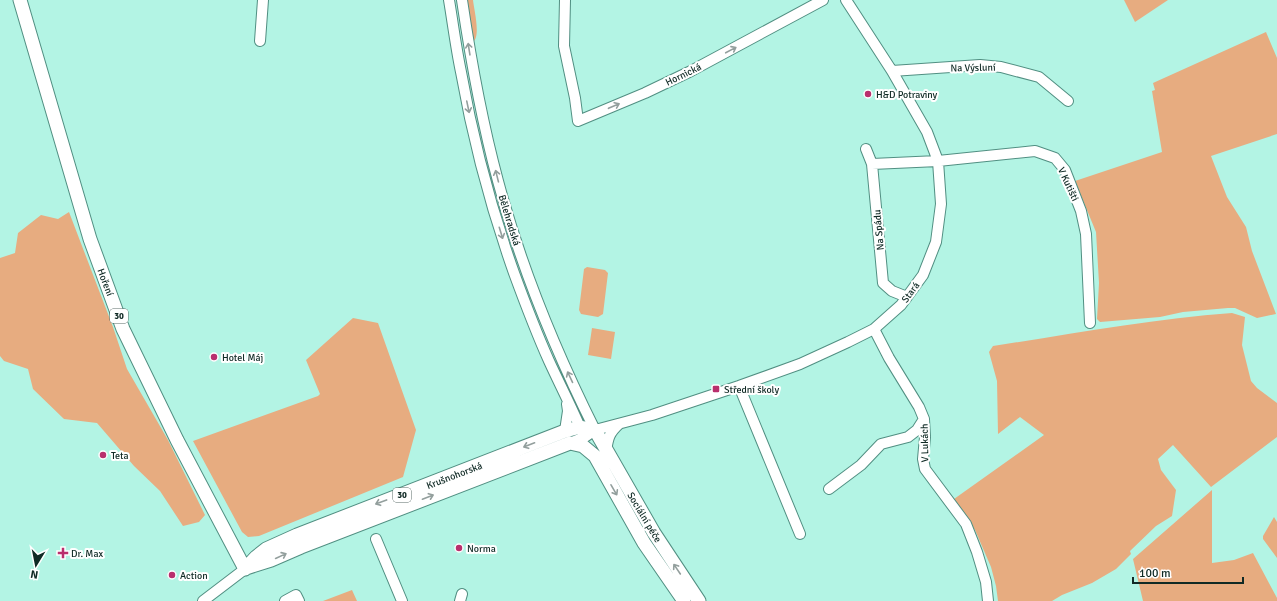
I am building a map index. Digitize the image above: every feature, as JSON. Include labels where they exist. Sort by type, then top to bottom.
[{"type":"main road","name":"Hoření","points":[[20,0],[90,239],[123,329],[177,440],[244,569]]},
{"type":"main road","name":"Krušnohorská","points":[[244,569],[266,549],[297,535],[565,431],[585,432]]},
{"type":"main road","name":"Sociální péče","points":[[585,432],[699,601]]},
{"type":"main road","name":"Krušnohorská","points":[[244,569],[271,560],[301,546],[570,443]]},
{"type":"main road","points":[[570,443],[583,446],[600,454]]},
{"type":"main road","name":"Sociální péče","points":[[600,454],[644,543],[684,601]]},
{"type":"street","points":[[260,41],[263,0]]},
{"type":"street","name":"Bělehradská","points":[[449,0],[461,72],[476,142],[497,219],[530,316],[567,400],[585,432]]},
{"type":"street","name":"Bělehradská","points":[[462,0],[478,99],[498,181],[511,225],[544,318],[586,412],[585,432]]},
{"type":"street","name":"Hornická","points":[[564,0],[564,46],[575,98],[578,121],[645,93],[691,71],[823,0]]},
{"type":"street","name":"Stará","points":[[585,432],[652,415],[739,386],[800,364],[848,342],[874,329],[901,305],[923,275],[936,242],[941,204],[938,161],[927,132],[892,71],[846,0]]},
{"type":"street","name":"Na Výsluní","points":[[892,71],[980,65],[1001,67],[1039,77],[1068,101]]},
{"type":"street","name":"Na Spádu","points":[[866,149],[872,164],[883,283],[892,291],[907,297]]},
{"type":"street","name":"V Kutišti","points":[[872,164],[938,161],[1035,151],[1055,158],[1065,170],[1081,211],[1086,234],[1090,323]]},
{"type":"street","name":"V Lukách","points":[[874,329],[889,358],[920,406],[924,419],[925,437],[923,459],[925,468],[966,524],[983,575],[988,601]]},
{"type":"street","points":[[739,386],[800,534]]},
{"type":"street","name":"Bělehradská","points":[[565,431],[568,411],[567,400]]},
{"type":"street","name":"Stará","points":[[586,412],[598,421],[619,424]]},
{"type":"street","points":[[829,489],[861,465],[881,444],[908,437],[917,430],[924,419]]},
{"type":"street","points":[[600,454],[609,435],[619,424]]},
{"type":"street","name":"Krušnohorská","points":[[570,443],[585,432]]},
{"type":"street","points":[[376,539],[402,601]]},
{"type":"street","name":"Krušnohorská","points":[[203,601],[244,569]]},
{"type":"street","points":[[285,601],[298,598]]},
{"type":"shaded area","points":[[466,0],[473,0],[476,16],[477,34],[473,42]]},
{"type":"shaded area","points":[[1124,0],[1168,0],[1135,22]]},
{"type":"shaded area","points":[[1266,32],[1277,58],[1277,134],[1211,156],[1227,197],[1246,227],[1252,251],[1276,314],[1257,318],[1235,308],[1228,308],[1183,312],[1160,317],[1100,322],[1097,319],[1099,283],[1096,232],[1075,181],[1162,152],[1152,91],[1155,90],[1153,83]]},
{"type":"shaded area","points":[[69,212],[113,327],[127,369],[168,440],[205,515],[199,522],[183,526],[160,491],[134,466],[97,423],[64,419],[33,389],[28,369],[4,361],[0,356],[0,258],[15,253],[18,233],[41,215],[58,219]]},
{"type":"shaded area","points":[[587,267],[605,270],[608,273],[603,314],[598,317],[581,314],[579,310],[584,269]]},
{"type":"shaded area","points":[[1232,313],[1245,317],[1242,345],[1251,381],[1257,388],[1277,403],[1277,437],[1211,487],[1173,445],[1158,459],[1161,470],[1176,490],[1172,516],[1156,526],[1130,551],[1131,554],[1116,569],[1092,583],[1062,595],[1052,601],[998,601],[991,567],[975,530],[954,499],[1044,435],[1020,417],[998,434],[997,381],[989,352],[993,346],[1142,323]]},
{"type":"shaded area","points":[[353,318],[378,323],[416,430],[403,477],[259,536],[248,537],[242,532],[193,441],[318,396],[320,394],[306,360]]},
{"type":"shaded area","points":[[592,328],[615,332],[611,359],[588,355]]},
{"type":"shaded area","points":[[1212,490],[1212,563],[1234,560],[1253,553],[1277,598],[1277,601],[1143,601],[1133,559]]},
{"type":"shaded area","points":[[1274,517],[1277,522],[1277,558],[1263,539],[1263,536]]},
{"type":"shaded area","points":[[352,590],[357,601],[323,601]]},
{"type":"place","name":"H&D Potraviny","points":[[868,94]]},
{"type":"place","name":"Hotel Máj","points":[[214,357]]},
{"type":"place","name":"Střední školy","points":[[716,389]]},
{"type":"place","name":"Teta","points":[[103,455]]},
{"type":"place","name":"Norma","points":[[459,548]]},
{"type":"place","name":"Dr. Max","points":[[63,553]]},
{"type":"place","name":"Action","points":[[172,575]]}]
